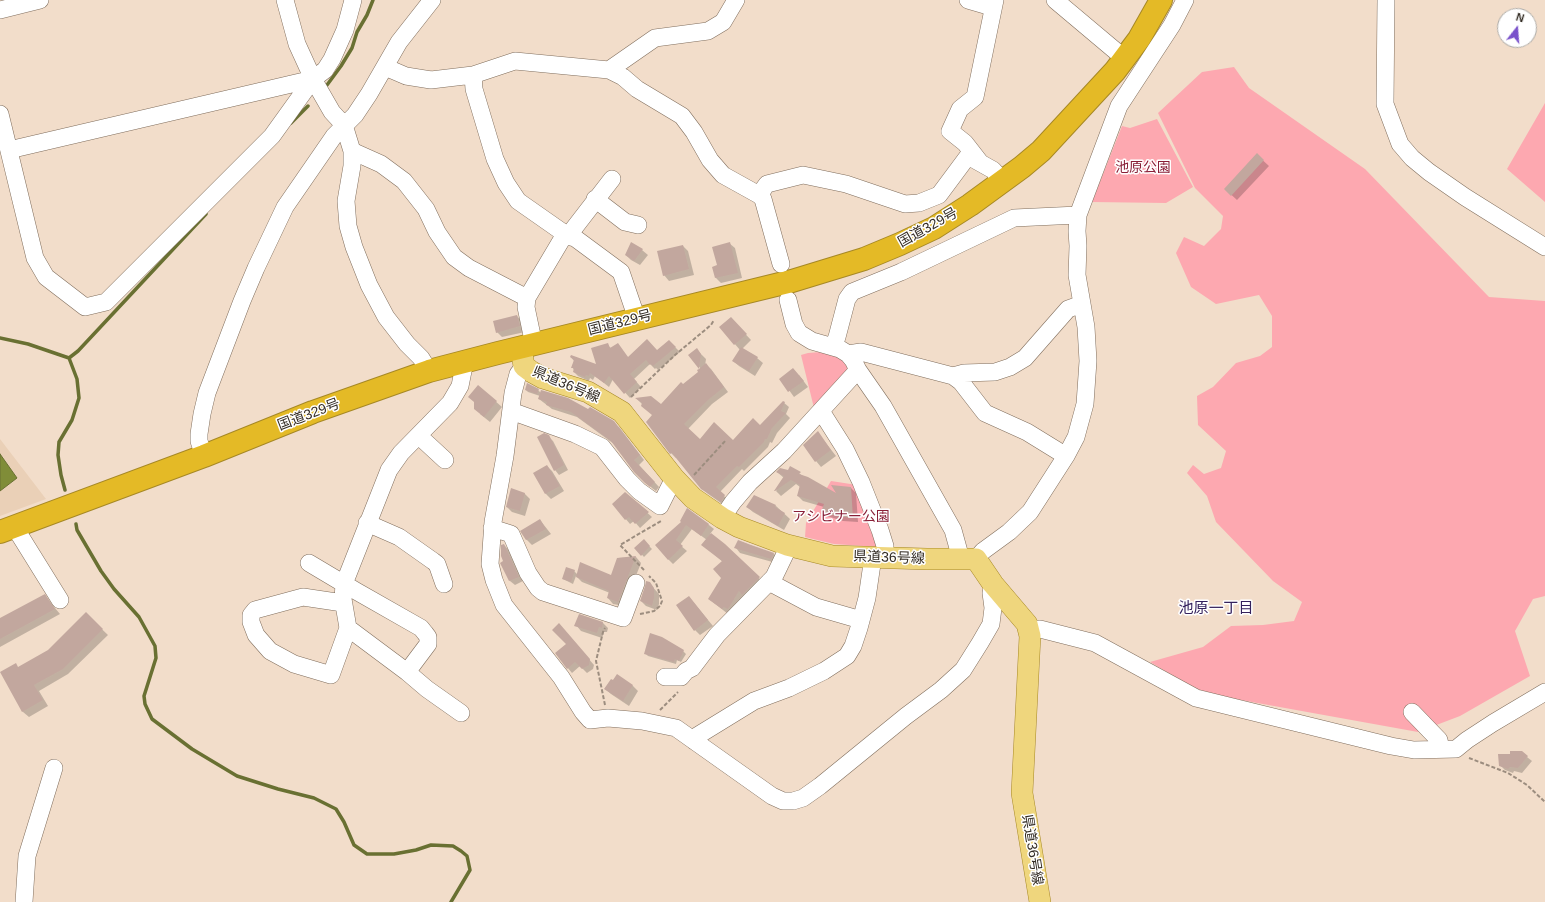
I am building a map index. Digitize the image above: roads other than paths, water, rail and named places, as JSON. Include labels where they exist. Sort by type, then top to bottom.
[{"type":"highway","name":"国道329号","points":[[7,529],[204,456],[313,412],[429,371],[465,361],[526,353],[637,319],[792,281],[864,259],[900,244],[934,228],[1003,182],[1041,151],[1092,97],[1139,39],[1162,14]]},
{"type":"main road","name":"県道36号線","points":[[526,353],[532,372],[543,378],[588,392],[622,412],[678,483],[693,498],[722,518],[739,526],[787,545],[832,556],[968,559]]},
{"type":"main road","points":[[968,559],[993,584],[1026,624],[1029,630]]},
{"type":"main road","name":"県道36号線","points":[[1029,630],[1030,651],[1022,793],[1040,902]]},
{"type":"street","points":[[0,10],[40,0]]},
{"type":"street","points":[[285,0],[297,44],[313,79],[332,112],[344,125],[352,151],[352,166],[346,207],[348,226],[354,247],[369,285],[386,317],[407,344],[421,358],[429,371]]},
{"type":"street","points":[[0,114],[35,258],[46,277],[85,307],[106,302],[272,136],[313,79],[325,70],[332,59],[345,30],[353,0]]},
{"type":"street","points":[[204,456],[199,441],[202,414],[207,393],[256,268],[286,207],[334,136],[354,115],[385,67],[399,42],[432,0]]},
{"type":"street","points":[[609,70],[655,38],[708,31],[723,22],[736,0]]},
{"type":"street","points":[[968,0],[994,3],[975,97],[960,108],[950,130],[965,143],[979,162]]},
{"type":"street","points":[[1055,0],[1124,58]]},
{"type":"street","points":[[788,300],[794,324],[799,333],[812,341],[833,346],[848,354],[883,406],[968,559],[983,551],[1009,532],[1030,512],[1066,456],[1076,437],[1085,404],[1088,361],[1086,328],[1077,276],[1078,215],[1119,106],[1162,14],[1186,0]]},
{"type":"street","points":[[1386,0],[1385,104],[1400,144],[1412,158],[1435,176],[1465,197],[1545,247]]},
{"type":"street","points":[[385,67],[406,76],[431,80],[473,75],[515,61],[609,70],[624,78],[637,89],[682,116],[694,132],[710,160],[722,175],[759,195],[763,200],[781,264]]},
{"type":"street","points":[[473,75],[474,89],[495,158],[506,182],[518,201],[566,235],[575,238],[621,272],[637,319]]},
{"type":"street","points":[[9,150],[313,79]]},
{"type":"street","points":[[352,151],[381,164],[404,181],[426,209],[437,232],[454,257],[469,268],[527,298]]},
{"type":"street","points":[[759,195],[767,184],[804,175],[846,184],[905,204],[919,204],[939,195],[968,156],[993,170],[1003,182]]},
{"type":"street","points":[[612,178],[566,235],[527,298],[526,353],[516,380],[513,394],[505,456],[492,528],[490,564],[494,580],[504,605],[561,677],[583,712],[590,720],[608,718],[642,721],[676,728],[742,777],[772,796],[784,801],[793,801],[803,798],[941,690],[963,670],[991,624],[993,608],[991,593],[993,584]]},
{"type":"street","points":[[595,199],[625,222],[638,225]]},
{"type":"street","points":[[833,346],[837,337],[847,299],[852,292],[901,272],[1014,218],[1078,215]]},
{"type":"street","points":[[953,376],[964,372],[995,372],[1010,367],[1025,358],[1068,309],[1082,304]]},
{"type":"street","points":[[848,354],[860,352],[953,376],[961,382],[985,413],[1027,432],[1066,456]]},
{"type":"street","points":[[343,603],[303,597],[255,610],[251,615],[250,622],[256,635],[270,651],[294,664],[331,675],[348,628],[343,603],[344,584],[389,470],[401,453],[450,403],[460,386],[465,361]]},
{"type":"street","points":[[722,518],[750,482],[784,451],[858,370]]},
{"type":"street","points":[[511,411],[575,434],[602,446],[627,479],[639,491],[660,506],[678,483]]},
{"type":"street","points":[[694,740],[697,736],[754,702],[789,688],[837,664],[847,656],[853,646],[879,558],[884,546],[880,530],[848,454],[821,411]]},
{"type":"street","points":[[419,436],[445,460]]},
{"type":"street","points":[[367,523],[399,537],[437,564],[444,584]]},
{"type":"street","points":[[492,528],[510,534],[528,573],[538,588],[543,592],[623,618],[636,583]]},
{"type":"street","points":[[7,529],[60,600]]},
{"type":"street","points":[[665,677],[681,677],[686,671],[692,668],[717,635],[774,576],[787,550],[787,545]]},
{"type":"street","points":[[310,563],[421,628],[428,637],[428,644],[407,672]]},
{"type":"street","points":[[769,582],[816,606],[861,620]]},
{"type":"street","points":[[348,628],[461,713]]},
{"type":"street","points":[[1029,630],[1040,629],[1095,643],[1196,698],[1391,746],[1414,750],[1449,749],[1467,740],[1492,723],[1545,692]]},
{"type":"street","points":[[1412,712],[1449,749]]},
{"type":"street","points":[[24,902],[28,856],[54,768]]},
{"type":"waterway","points":[[327,85],[352,48],[357,32],[367,15],[373,0]]},
{"type":"waterway","points":[[291,123],[308,106]]},
{"type":"waterway","points":[[69,358],[78,351],[206,214]]},
{"type":"waterway","points":[[0,338],[28,344],[69,358]]},
{"type":"waterway","points":[[65,490],[58,455],[59,442],[72,420],[79,398],[77,379],[69,358]]},
{"type":"waterway","points":[[76,524],[77,530],[101,571],[114,589],[139,617],[155,646],[156,658],[144,696],[145,704],[152,719],[192,749],[237,776],[278,789],[314,798],[336,809],[344,822],[354,845],[367,854],[394,854],[416,850],[431,845],[453,846],[467,856],[470,870],[451,902]]},
{"type":"district","name":"池原一丁目","points":[[1216,609]]},
{"type":"park label","name":"池原公園","points":[[1143,168]]},
{"type":"park label","name":"アシビナー公園","points":[[841,517]]}]
